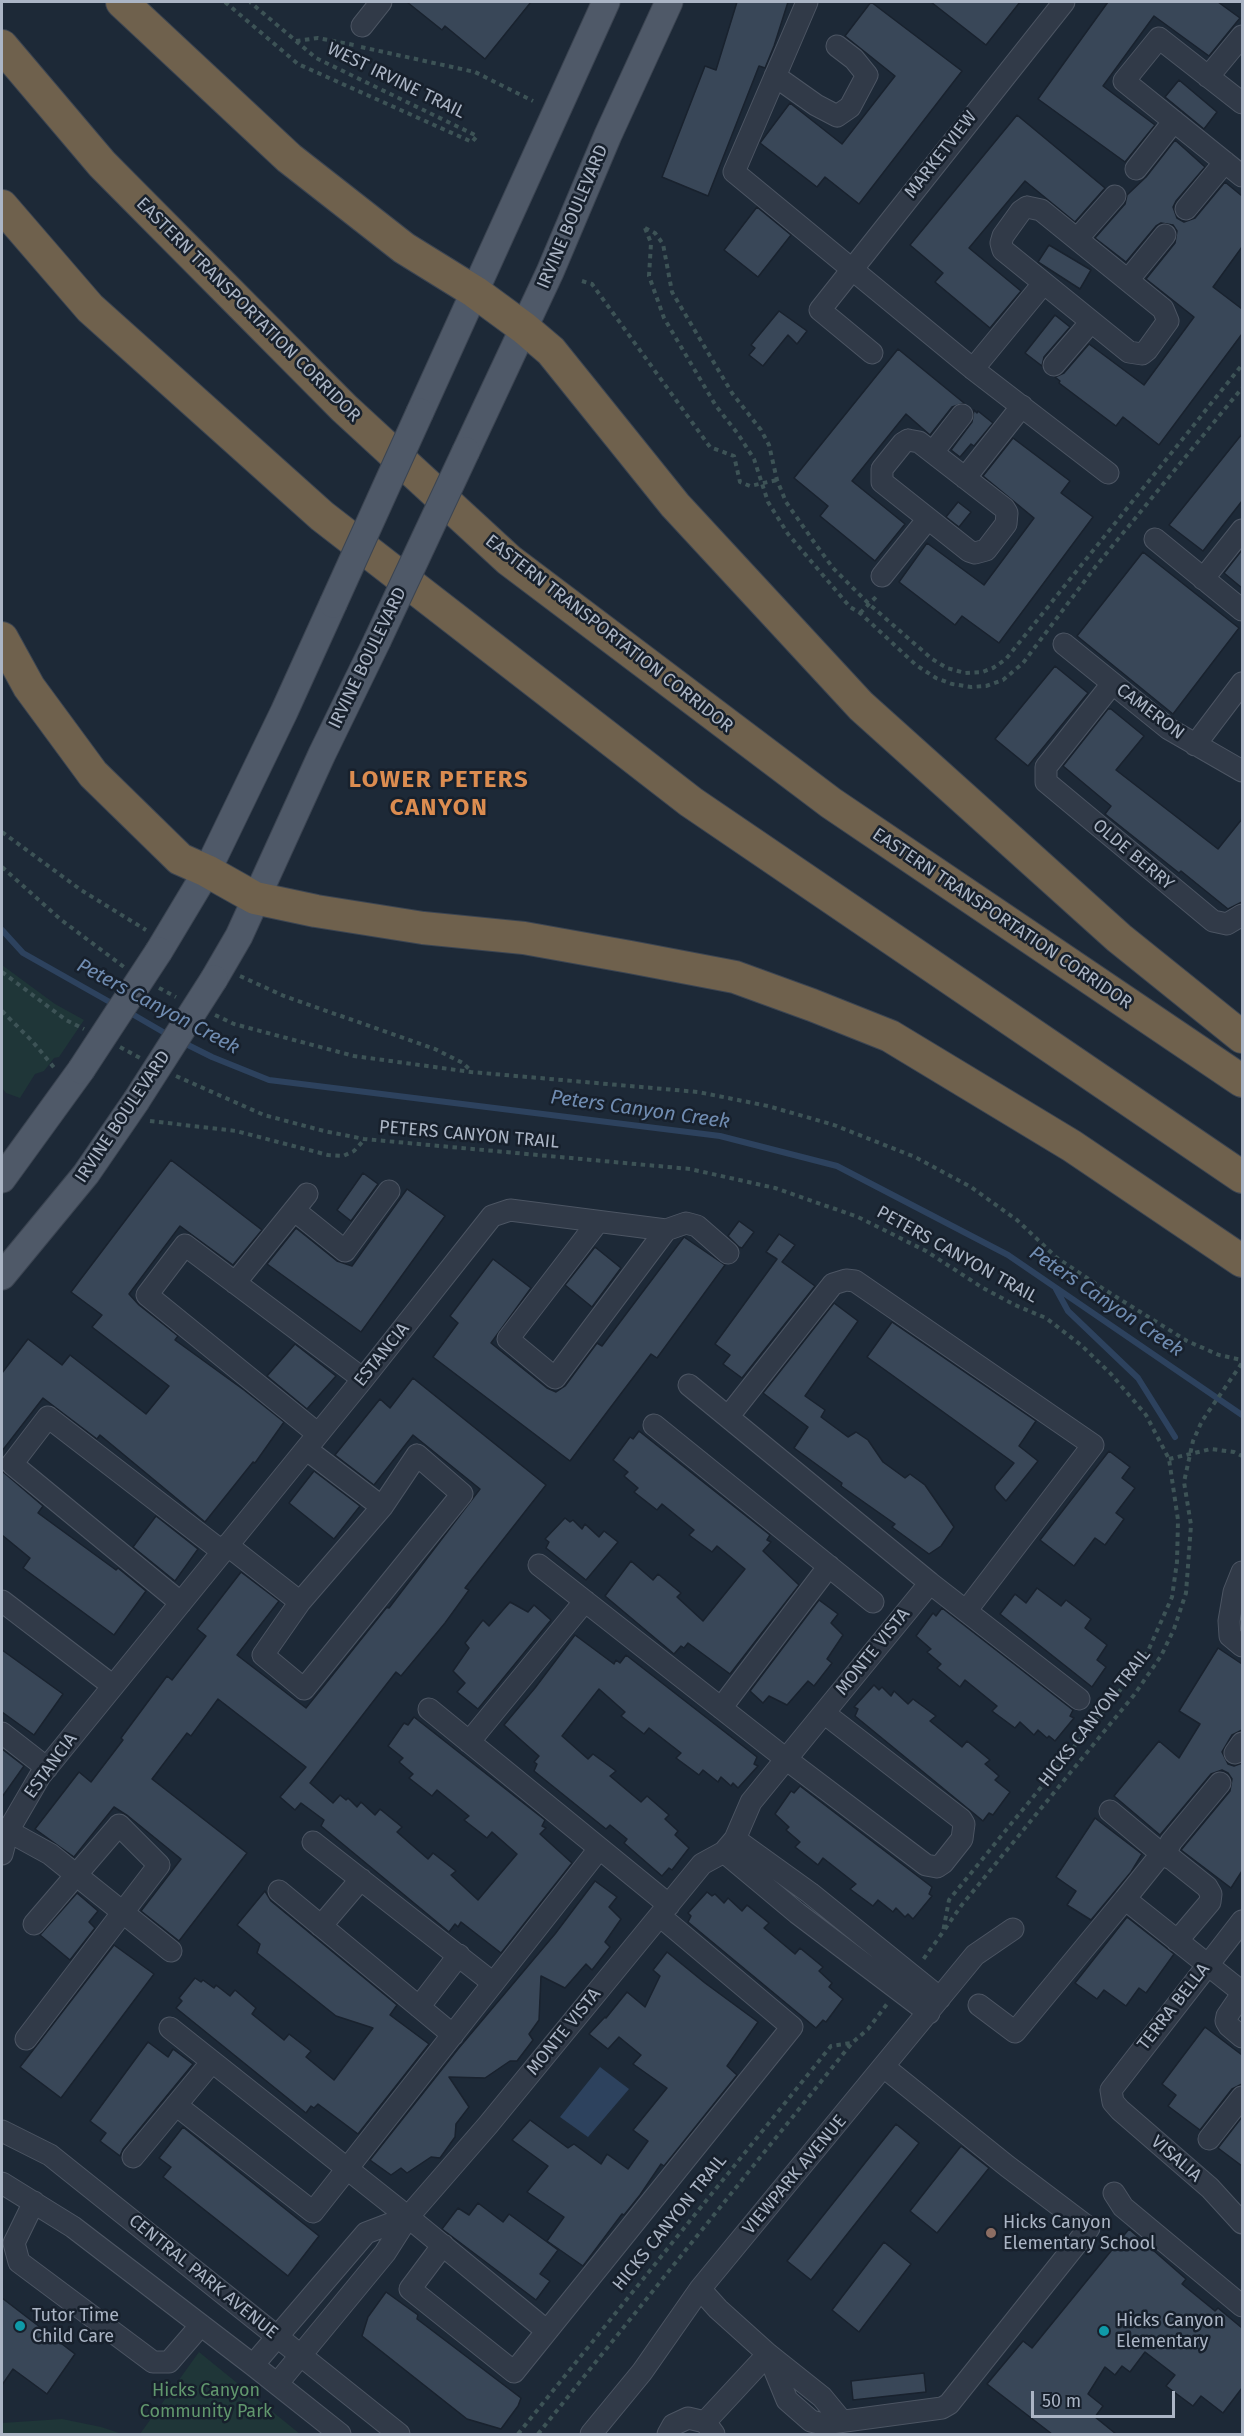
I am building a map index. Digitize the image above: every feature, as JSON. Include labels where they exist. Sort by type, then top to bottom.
[{"type":"highway","points":[[122,2],[289,158],[404,248],[475,292],[524,328],[550,351],[675,505],[861,706],[1119,938],[1242,1037]]},
{"type":"highway","name":"EASTERN TRANSPORTATION CORRIDOR","points":[[2,46],[102,164],[344,408],[509,560],[831,803],[1242,1081]]},
{"type":"highway","points":[[2,206],[90,308],[322,516],[691,802],[1242,1177]]},
{"type":"highway","points":[[2,638],[29,687],[93,774],[180,859],[207,871],[255,898],[316,911],[412,926],[524,938],[735,977],[812,1005],[900,1042],[1072,1146],[1242,1260]]},
{"type":"main road","points":[[2,1179],[77,1075],[162,946],[207,871],[333,604],[606,2]]},
{"type":"main road","name":"IRVINE BOULEVARD","points":[[2,1276],[86,1174],[133,1107],[239,936],[322,754],[524,328],[669,2]]},
{"type":"street","points":[[362,26],[381,2]]},
{"type":"street","points":[[807,2],[734,172],[973,369],[1108,473]]},
{"type":"street","name":"MARKETVIEW","points":[[872,353],[820,310],[1064,2]]},
{"type":"street","points":[[1208,77],[1242,36]]},
{"type":"street","points":[[1242,103],[1159,38],[1124,81],[1242,176]]},
{"type":"street","points":[[775,76],[816,105],[837,116],[849,107],[867,75],[854,59],[837,46]]},
{"type":"street","points":[[1136,169],[1174,121]]},
{"type":"street","points":[[1186,209],[1225,162]]},
{"type":"street","points":[[1077,239],[1115,196]]},
{"type":"street","points":[[1027,207],[1035,208],[1077,239],[1163,309],[1167,315],[1166,326],[1142,354],[1129,352],[1090,323],[1003,250],[1001,243],[1015,219],[1027,207]]},
{"type":"street","points":[[1128,280],[1166,235]]},
{"type":"street","points":[[973,369],[1043,284]]},
{"type":"street","points":[[1054,366],[1090,323]]},
{"type":"street","points":[[965,478],[1022,406]]},
{"type":"street","points":[[933,452],[962,415]]},
{"type":"street","points":[[908,440],[919,442],[965,478],[1004,508],[1007,513],[1006,524],[986,550],[975,553],[969,551],[886,486],[881,476],[882,469],[908,440]]},
{"type":"street","points":[[880,585],[927,519]]},
{"type":"street","points":[[1203,579],[1242,530]]},
{"type":"street","points":[[1155,539],[1242,610]]},
{"type":"street","name":"CAMERON","points":[[1064,644],[1169,729],[1217,754],[1242,771]]},
{"type":"street","points":[[1196,745],[1242,683]]},
{"type":"street","name":"OLDE BERRY","points":[[1112,684],[1046,766],[1044,777],[1050,786],[1213,921],[1235,919]]},
{"type":"street","points":[[294,1210],[345,1251],[389,1191]]},
{"type":"street","points":[[235,1283],[308,1194]]},
{"type":"street","name":"ESTANCIA","points":[[2,1854],[7,1824],[47,1768],[363,1379],[492,1216],[510,1210],[666,1230],[686,1222],[697,1226],[728,1253]]},
{"type":"street","points":[[597,1222],[508,1339],[555,1378],[666,1230]]},
{"type":"street","points":[[363,1379],[185,1245],[147,1294],[382,1507]]},
{"type":"street","points":[[728,1417],[833,1284],[846,1280],[855,1281],[1093,1445],[966,1611]]},
{"type":"street","points":[[689,1385],[966,1611],[1079,1699]]},
{"type":"street","points":[[181,1603],[12,1464],[48,1417],[300,1602]]},
{"type":"street","points":[[654,1425],[873,1602]]},
{"type":"street","points":[[417,1455],[462,1494],[304,1689],[263,1655],[300,1602],[382,1507],[417,1455]]},
{"type":"street","points":[[539,1564],[786,1759],[926,1865],[937,1866],[943,1863],[962,1839],[964,1824],[961,1819],[824,1713]]},
{"type":"street","points":[[721,1708],[829,1566]]},
{"type":"street","points":[[1242,1572],[1234,1592],[1229,1621],[1230,1636],[1242,1646]]},
{"type":"street","name":"MONTE VISTA","points":[[277,2384],[385,2253],[408,2217],[488,2125],[702,1864],[730,1846],[752,1802],[930,1582]]},
{"type":"street","points":[[2,1600],[113,1686]]},
{"type":"street","points":[[469,1742],[585,1601]]},
{"type":"street","points":[[429,1709],[599,1849],[792,2027],[514,2372],[410,2289],[443,2245]]},
{"type":"street","points":[[2,1732],[47,1768]]},
{"type":"street","points":[[979,2005],[1015,2032],[1158,1858],[1164,1856],[1171,1842],[1220,1783]]},
{"type":"street","points":[[1110,1811],[1164,1856],[1172,1859],[1207,1887],[1211,1894],[1210,1902],[1177,1941]]},
{"type":"street","points":[[7,1824],[76,1874],[171,1951]]},
{"type":"street","points":[[26,2039],[159,1865],[119,1826],[34,1924]]},
{"type":"street","points":[[313,1842],[493,1983]]},
{"type":"street","points":[[730,1846],[810,1893],[935,2005]]},
{"type":"street","points":[[176,2105],[313,2212],[599,1849]]},
{"type":"street","points":[[321,1926],[361,1879]]},
{"type":"street","points":[[279,1891],[453,2034]]},
{"type":"street","points":[[1125,1899],[1242,1993],[1226,2021],[1242,2037]]},
{"type":"street","name":"TERRA BELLA","points":[[1111,2095],[1112,2086],[1242,1921]]},
{"type":"street","name":"VIEWPARK AVENUE","points":[[591,2434],[642,2372],[700,2289],[975,1955],[1013,1929]]},
{"type":"street","points":[[419,2007],[459,1955]]},
{"type":"street","points":[[170,2028],[211,2063],[443,2245],[547,2331]]},
{"type":"street","points":[[133,2157],[211,2063]]},
{"type":"street","points":[[700,2289],[718,2309],[768,2354],[787,2400],[811,2421],[823,2424],[942,2408],[949,2404],[1089,2228],[1007,2166],[884,2067]]},
{"type":"street","name":"VISALIA","points":[[1111,2095],[1113,2102],[1120,2110],[1210,2188],[1242,2223]]},
{"type":"street","points":[[1209,2139],[1242,2097]]},
{"type":"street","name":"CENTRAL PARK AVENUE","points":[[2,2131],[50,2155],[399,2434]]},
{"type":"street","name":"CENTRAL PARK AVENUE","points":[[2,2183],[74,2227],[340,2434]]},
{"type":"street","points":[[1114,2193],[1124,2207],[1242,2306]]},
{"type":"street","points":[[34,2202],[14,2243],[19,2262],[124,2340],[153,2361],[169,2362],[201,2325]]},
{"type":"street","name":"MONTE VISTA","points":[[253,2365],[366,2233],[408,2217]]},
{"type":"street","points":[[668,2434],[673,2425],[680,2420],[697,2418],[710,2428],[768,2354]]},
{"type":"path","name":"WEST IRVINE TRAIL","points":[[225,2],[298,64],[472,142],[477,136],[316,58],[250,2]]},
{"type":"path","points":[[296,41],[318,38],[475,72],[533,101]]},
{"type":"path","points":[[582,281],[592,284],[710,447],[734,456],[740,482],[750,486],[777,480]]},
{"type":"path","points":[[860,613],[880,585]]},
{"type":"path","points":[[2,833],[162,946]]},
{"type":"path","points":[[2,867],[60,920],[115,962],[133,972]]},
{"type":"path","points":[[2,972],[66,1020],[86,1030]]},
{"type":"path","points":[[217,973],[435,1049],[463,1064],[471,1072]]},
{"type":"path","points":[[151,983],[178,998]]},
{"type":"path","points":[[2,1011],[57,1070],[77,1075]]},
{"type":"path","points":[[206,1011],[234,1024],[354,1056],[471,1072],[698,1092],[768,1106],[834,1125],[915,1157],[971,1187],[1017,1220],[1057,1258],[1102,1288],[1187,1341],[1219,1355],[1242,1361],[1202,1421],[1190,1452]]},
{"type":"path","points":[[116,1045],[146,1061]]},
{"type":"path","name":"PETERS CANYON TRAIL","points":[[166,1071],[264,1115],[324,1131],[364,1139],[690,1169],[775,1188],[858,1217],[926,1251],[1015,1305],[1046,1318],[1081,1345],[1112,1374],[1146,1415],[1169,1459],[1190,1452],[1211,1449],[1234,1452],[1242,1456]]},
{"type":"path","name":"PETERS CANYON TRAIL","points":[[133,1107],[143,1120],[236,1131],[328,1155],[343,1156],[354,1151],[364,1139]]},
{"type":"path","name":"HICKS CANYON TRAIL","points":[[943,1932],[961,1906],[1128,1703],[1161,1656],[1174,1629],[1186,1593],[1191,1525],[1184,1482],[1190,1452]]},
{"type":"path","name":"HICKS CANYON TRAIL","points":[[518,2434],[831,2046],[852,2043]]},
{"type":"green space","points":[[2,965],[55,1004],[84,1020],[59,1057],[54,1058],[44,1071],[35,1074],[20,1098],[6,1093],[2,1088]]},
{"type":"green space","name":"Hicks Canyon Community Park","points":[[199,2352],[300,2434],[140,2434]]},
{"type":"green space","name":"Hicks Canyon Community Park","points":[[62,2419],[122,2434],[2,2434],[2,2423]]},
{"type":"water","points":[[600,2067],[629,2089],[588,2137],[560,2117]]},
{"type":"building","points":[[407,2],[531,2],[485,59],[445,26],[442,30]]},
{"type":"building","points":[[737,2],[788,2],[765,68],[759,66],[708,196],[662,177],[705,66],[716,70]]},
{"type":"building","points":[[871,2],[962,71],[859,204],[825,177],[817,187],[760,143],[790,103],[842,144],[895,76],[845,36]]},
{"type":"building","points":[[931,2],[1020,2],[986,45]]},
{"type":"building","points":[[1108,2],[1218,2],[1240,18],[1209,56],[1154,16],[1103,86],[1155,125],[1125,162],[1038,99]]},
{"type":"building","points":[[1179,80],[1217,112],[1204,129],[1165,97]]},
{"type":"building","points":[[1017,115],[1105,188],[1075,222],[1025,181],[969,248],[1021,291],[990,328],[935,282],[943,273],[910,245]]},
{"type":"building","points":[[1175,140],[1205,167],[1176,201],[1173,207],[1177,218],[1184,222],[1195,218],[1225,182],[1242,196],[1242,247],[1213,287],[1242,309],[1242,334],[1159,445],[1123,417],[1116,426],[1059,383],[1060,381],[1055,377],[1064,373],[1089,344],[1144,385],[1194,317],[1146,279],[1175,243],[1177,231],[1173,225],[1161,223],[1156,226],[1126,262],[1095,238],[1125,204],[1127,195],[1146,177]]},
{"type":"building","points":[[757,207],[791,235],[758,277],[724,250]]},
{"type":"building","points":[[1049,245],[1091,270],[1080,289],[1038,262]]},
{"type":"building","points":[[779,311],[807,331],[797,344],[788,335],[763,366],[749,355],[755,348],[751,345]]},
{"type":"building","points":[[1055,315],[1070,327],[1044,357],[1042,366],[1025,353]]},
{"type":"building","points":[[898,349],[964,403],[952,407],[930,435],[906,414],[852,481],[905,524],[875,561],[820,516],[828,506],[794,478]]},
{"type":"building","points":[[974,410],[993,423],[974,446],[971,444],[960,457],[951,450],[972,422]]},
{"type":"building","points":[[1242,434],[1242,501],[1203,551],[1169,525]]},
{"type":"building","points":[[1013,438],[1070,481],[1061,493],[1093,517],[999,643],[962,616],[955,625],[899,582],[927,543],[984,585],[1034,518],[983,476]]},
{"type":"building","points":[[958,502],[971,512],[959,527],[946,517]]},
{"type":"building","points":[[1242,550],[1242,588],[1224,573]]},
{"type":"building","points":[[1143,552],[1239,628],[1173,714],[1077,636]]},
{"type":"building","points":[[1055,666],[1088,693],[1028,766],[995,739]]},
{"type":"building","points":[[1108,709],[1111,709],[1144,736],[1116,770],[1218,849],[1242,819],[1242,902],[1228,909],[1181,871],[1179,873],[1105,814],[1111,806],[1063,766]]},
{"type":"building","points":[[171,1160],[262,1230],[233,1265],[180,1226],[129,1294],[139,1305],[178,1336],[175,1340],[284,1422],[255,1463],[253,1462],[205,1522],[100,1435],[97,1439],[43,1398],[2,1451],[2,1373],[28,1339],[62,1365],[70,1355],[146,1414],[169,1386],[92,1327],[102,1315],[71,1292]]},
{"type":"building","points":[[363,1173],[378,1184],[351,1221],[337,1210]]},
{"type":"building","points":[[407,1189],[445,1216],[361,1332],[267,1264],[296,1228],[337,1261],[352,1266]]},
{"type":"building","points":[[739,1221],[754,1232],[742,1248],[728,1236]]},
{"type":"building","points":[[779,1234],[795,1245],[782,1262],[815,1286],[742,1378],[723,1364],[730,1355],[715,1344],[777,1259],[766,1252]]},
{"type":"building","points":[[684,1237],[725,1265],[657,1358],[651,1354],[570,1461],[433,1357],[458,1323],[450,1316],[493,1259],[531,1288],[491,1343],[547,1388],[556,1392],[565,1386],[597,1343],[602,1346]]},
{"type":"building","points":[[595,1247],[621,1268],[592,1307],[565,1285]]},
{"type":"building","points":[[834,1303],[858,1321],[805,1396],[825,1410],[821,1417],[848,1437],[856,1432],[868,1440],[883,1462],[905,1478],[910,1474],[925,1485],[954,1527],[941,1546],[929,1554],[892,1527],[895,1524],[841,1486],[842,1483],[794,1448],[808,1427],[763,1393]]},
{"type":"building","points":[[892,1322],[1036,1421],[1019,1446],[1038,1461],[1006,1501],[995,1486],[1014,1463],[867,1357]]},
{"type":"building","points":[[295,1344],[336,1376],[307,1409],[267,1376]]},
{"type":"building","points":[[413,1378],[546,1485],[465,1588],[469,1590],[445,1623],[401,1676],[396,1672],[310,1783],[333,1803],[340,1795],[346,1800],[348,1798],[357,1807],[361,1802],[375,1815],[380,1809],[402,1827],[397,1832],[428,1859],[433,1853],[456,1871],[451,1875],[478,1900],[517,1854],[492,1832],[487,1838],[464,1820],[469,1816],[437,1790],[432,1796],[409,1778],[413,1774],[399,1762],[403,1758],[388,1746],[404,1723],[408,1725],[414,1717],[545,1820],[542,1826],[546,1828],[540,1834],[572,1863],[501,1953],[461,1922],[458,1927],[455,1924],[449,1932],[321,1826],[324,1820],[301,1803],[295,1810],[280,1797],[306,1767],[218,1699],[191,1736],[187,1733],[152,1779],[247,1853],[179,1941],[141,1911],[181,1859],[128,1816],[114,1807],[74,1857],[35,1829],[79,1772],[91,1782],[167,1676],[172,1680],[206,1636],[197,1629],[241,1572],[279,1601],[237,1655],[306,1708],[387,1607],[389,1608],[480,1489],[413,1435],[374,1485],[335,1455],[380,1399],[390,1408]]},
{"type":"building","points":[[639,1431],[770,1535],[767,1540],[771,1542],[763,1551],[799,1585],[730,1674],[688,1643],[684,1648],[681,1646],[674,1654],[605,1596],[631,1561],[653,1580],[658,1574],[681,1593],[677,1597],[703,1621],[745,1569],[717,1546],[712,1552],[689,1535],[694,1530],[662,1504],[657,1510],[634,1492],[638,1488],[624,1476],[628,1472],[613,1460],[630,1437],[633,1439]]},
{"type":"building","points":[[1109,1451],[1130,1467],[1122,1478],[1135,1488],[1116,1513],[1124,1519],[1105,1545],[1095,1538],[1074,1566],[1040,1540]]},
{"type":"building","points":[[2,1471],[43,1506],[38,1513],[116,1570],[118,1568],[146,1591],[114,1635],[23,1568],[30,1558],[2,1535]]},
{"type":"building","points":[[314,1471],[360,1506],[334,1539],[289,1503]]},
{"type":"building","points":[[156,1516],[198,1549],[175,1581],[133,1547]]},
{"type":"building","points":[[565,1518],[570,1522],[573,1520],[582,1529],[585,1524],[599,1537],[604,1531],[618,1542],[586,1580],[546,1548],[549,1542],[545,1539]]},
{"type":"building","points":[[1037,1588],[1061,1606],[1066,1600],[1091,1619],[1085,1628],[1107,1645],[1097,1660],[1106,1667],[1092,1687],[1000,1614],[1015,1594],[1026,1603]]},
{"type":"building","points":[[819,1600],[838,1614],[831,1623],[843,1635],[827,1659],[832,1663],[814,1686],[808,1681],[787,1705],[769,1696],[763,1703],[750,1691]]},
{"type":"building","points":[[510,1602],[528,1612],[534,1605],[551,1620],[478,1709],[457,1692],[465,1683],[453,1671],[469,1648],[465,1643],[483,1620],[489,1626]]},
{"type":"building","points":[[942,1608],[1073,1710],[1070,1716],[1074,1718],[1055,1741],[1049,1736],[1047,1738],[1038,1730],[1034,1735],[1020,1722],[1015,1728],[992,1711],[997,1706],[965,1680],[960,1687],[937,1668],[941,1664],[927,1652],[931,1649],[916,1636],[933,1613],[936,1616]]},
{"type":"building","points":[[575,1635],[614,1664],[616,1660],[620,1663],[626,1655],[757,1757],[754,1764],[758,1766],[738,1788],[733,1783],[731,1786],[721,1777],[718,1782],[703,1770],[699,1775],[676,1758],[681,1753],[649,1728],[644,1734],[621,1716],[625,1712],[599,1689],[562,1736],[588,1759],[593,1754],[616,1771],[610,1776],[641,1802],[647,1796],[669,1815],[665,1819],[678,1831],[675,1835],[689,1848],[672,1870],[669,1868],[662,1876],[624,1843],[627,1839],[610,1825],[606,1829],[534,1771],[537,1764],[534,1762],[539,1756],[504,1725]]},
{"type":"building","points":[[1218,1648],[1242,1664],[1242,1730],[1232,1735],[1222,1752],[1228,1764],[1234,1766],[1242,1763],[1242,1871],[1231,1888],[1181,1850],[1230,1791],[1232,1779],[1228,1773],[1222,1770],[1211,1774],[1160,1835],[1114,1796],[1159,1741],[1179,1758],[1200,1724],[1179,1711]]},
{"type":"building","points":[[2,1650],[63,1694],[34,1735],[2,1712]]},
{"type":"building","points":[[874,1685],[879,1690],[882,1687],[891,1696],[894,1691],[908,1704],[913,1699],[936,1716],[930,1721],[962,1747],[967,1741],[990,1760],[985,1764],[999,1776],[995,1780],[1010,1792],[993,1815],[989,1813],[983,1821],[855,1716],[858,1709],[854,1707]]},
{"type":"building","points":[[2,1749],[24,1766],[2,1797]]},
{"type":"building","points":[[800,1786],[932,1887],[929,1894],[932,1896],[913,1919],[908,1914],[905,1917],[896,1908],[893,1912],[878,1900],[873,1906],[850,1889],[856,1884],[823,1858],[818,1865],[795,1847],[800,1842],[786,1830],[789,1827],[775,1814],[791,1791],[794,1793]]},
{"type":"building","points":[[1095,1818],[1142,1854],[1131,1872],[1091,1920],[1067,1905],[1076,1891],[1056,1877]]},
{"type":"building","points":[[595,1881],[617,1897],[609,1907],[621,1919],[605,1942],[610,1947],[592,1970],[586,1964],[565,1988],[541,1976],[539,2020],[529,2034],[533,2040],[517,2061],[510,2061],[485,2078],[449,2077],[469,2107],[456,2124],[455,2137],[440,2158],[431,2157],[407,2173],[401,2168],[391,2175],[370,2160],[458,2049],[555,1934]]},
{"type":"building","points":[[265,1891],[271,1901],[397,2005],[390,2015],[429,2044],[358,2134],[318,2104],[314,2108],[311,2106],[306,2113],[176,2008],[182,2001],[179,1998],[195,1978],[201,1982],[203,1980],[214,1988],[216,1985],[230,1996],[235,1990],[256,2008],[252,2014],[284,2040],[289,2034],[311,2051],[306,2057],[334,2080],[373,2028],[336,2016],[257,1953],[260,1944],[237,1925]]},
{"type":"building","points":[[707,1892],[712,1896],[715,1894],[724,1903],[728,1898],[742,1911],[747,1905],[769,1923],[764,1928],[795,1954],[800,1948],[823,1967],[819,1971],[832,1983],[829,1987],[843,1999],[826,2022],[823,2020],[816,2028],[688,1922],[691,1916],[688,1913]]},
{"type":"building","points":[[77,1893],[98,1911],[89,1922],[95,1928],[70,1960],[40,1935]]},
{"type":"building","points":[[1127,1917],[1174,1954],[1146,1993],[1139,1988],[1126,2006],[1104,1990],[1097,1999],[1075,1983]]},
{"type":"building","points":[[114,1945],[154,1974],[61,2098],[20,2067]]},
{"type":"building","points":[[667,1952],[758,2022],[727,2066],[737,2075],[664,2166],[661,2164],[640,2195],[624,2215],[622,2214],[583,2266],[547,2241],[564,2217],[527,2192],[548,2166],[512,2140],[530,2120],[568,2148],[574,2144],[601,2164],[607,2154],[628,2169],[648,2141],[633,2130],[667,2088],[633,2064],[641,2055],[619,2037],[608,2049],[589,2034],[606,2018],[627,1992],[645,2007],[660,1976],[653,1970]]},
{"type":"building","points":[[1205,2027],[1242,2055],[1242,2084],[1232,2089],[1200,2130],[1168,2106],[1176,2095],[1162,2084]]},
{"type":"building","points":[[148,2042],[168,2057],[173,2049],[193,2064],[123,2149],[120,2156],[100,2141],[106,2133],[90,2121]]},
{"type":"building","points":[[1242,2117],[1242,2166],[1218,2148]]},
{"type":"building","points":[[896,2124],[919,2143],[811,2280],[787,2261]]},
{"type":"building","points":[[183,2127],[319,2236],[288,2276],[163,2177],[171,2167],[159,2158]]},
{"type":"building","points":[[961,2146],[989,2168],[937,2233],[910,2211]]},
{"type":"building","points":[[478,2203],[503,2222],[509,2214],[558,2250],[540,2274],[550,2281],[536,2300],[442,2229],[458,2208],[469,2215]]},
{"type":"building","name":"Hicks Canyon Elementary","points":[[1129,2229],[1186,2279],[1182,2284],[1215,2311],[1218,2308],[1242,2328],[1242,2388],[1223,2413],[1201,2396],[1193,2406],[1166,2386],[1175,2375],[1145,2352],[1130,2372],[1122,2366],[1115,2375],[1105,2367],[1088,2394],[1103,2406],[1095,2417],[1116,2434],[1052,2434],[987,2384],[1023,2341],[1032,2348]]},
{"type":"building","points":[[884,2242],[911,2264],[859,2332],[832,2310]]},
{"type":"building","points":[[386,2292],[418,2315],[417,2319],[521,2398],[518,2406],[501,2429],[467,2419],[362,2336],[368,2317]]},
{"type":"building","name":"Tutor Time Child Care","points":[[2,2298],[75,2354],[47,2394],[13,2369],[2,2385]]},
{"type":"building","points":[[924,2373],[926,2392],[853,2400],[851,2381]]},
{"type":"waterway","name":"Peters Canyon Creek","points":[[2,930],[23,953],[115,1005]]},
{"type":"waterway","name":"Peters Canyon Creek","points":[[127,1011],[170,1036]]},
{"type":"waterway","name":"Peters Canyon Creek","points":[[182,1042],[269,1080],[720,1136],[837,1166],[1008,1255],[1242,1415]]},
{"type":"waterway","points":[[1056,1289],[1068,1311],[1138,1378],[1175,1437]]},
{"type":"place","name":"Hicks Canyon Elementary School","points":[[991,2233]]},
{"type":"place","name":"Tutor Time Child Care","points":[[20,2326]]},
{"type":"place","name":"Hicks Canyon Elementary","points":[[1104,2331]]},
{"type":"district","name":"LOWER PETERS CANYON","points":[[439,794]]}]
